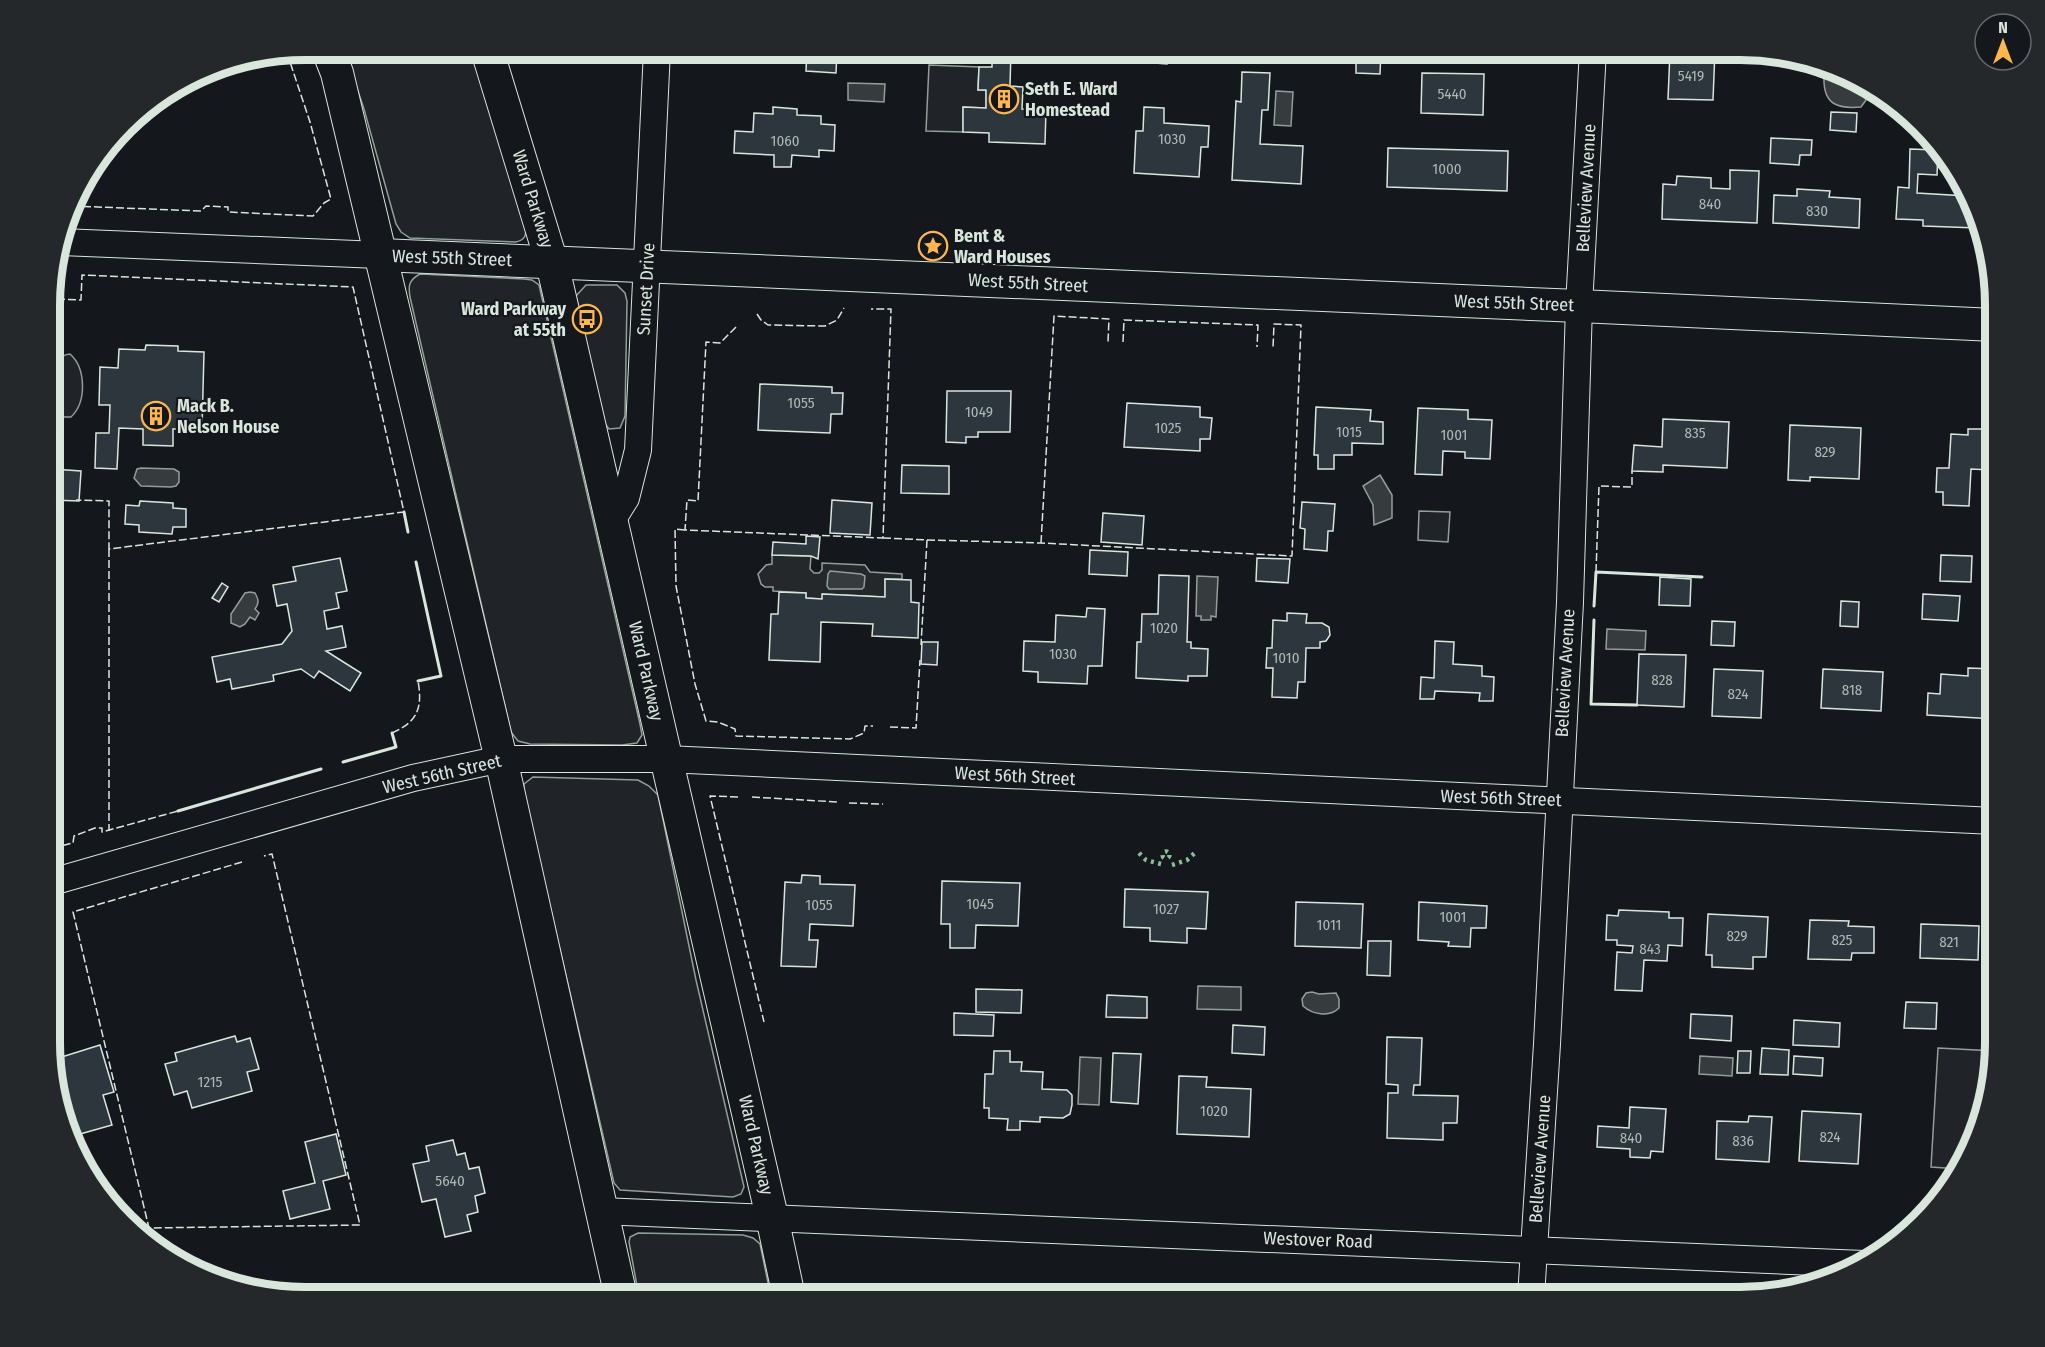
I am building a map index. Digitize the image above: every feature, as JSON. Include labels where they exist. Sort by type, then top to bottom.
[{"type":"main road","points":[[332,60],[337,73],[501,759],[619,1287]]},
{"type":"main road","name":"Ward Parkway","points":[[490,60],[552,263],[787,1287]]},
{"type":"main road","name":"West 55th Street","points":[[380,255],[1985,326]]},
{"type":"street","name":"Sunset Drive","points":[[611,522],[626,498],[638,450],[657,60]]},
{"type":"street","name":"Belleview Avenue","points":[[1531,1287],[1547,1044],[1570,603],[1579,306],[1592,60]]},
{"type":"street","name":"West 55th Street","points":[[68,242],[380,255]]},
{"type":"street","name":"West 56th Street","points":[[60,880],[403,781],[501,759],[666,759],[1985,821]]},
{"type":"street","name":"Westover Road","points":[[600,1211],[1845,1263]]},
{"type":"shaded area","points":[[347,60],[482,60],[526,223],[524,238],[516,242],[410,238],[401,232],[396,224],[364,109]]},
{"type":"shaded area","points":[[929,65],[979,67],[978,90],[986,90],[986,108],[963,107],[963,132],[926,131]]},
{"type":"shaded area","points":[[1824,77],[1848,85],[1864,94],[1866,100],[1861,107],[1839,106],[1826,94]]},
{"type":"shaded area","points":[[848,83],[885,84],[884,102],[848,100]]},
{"type":"shaded area","points":[[1276,91],[1293,92],[1291,126],[1274,125]]},
{"type":"shaded area","points":[[420,274],[524,279],[532,280],[539,285],[640,724],[642,735],[637,743],[622,745],[530,744],[518,741],[511,732],[410,297],[410,283]]},
{"type":"shaded area","points":[[586,285],[617,285],[625,293],[627,301],[625,416],[620,428],[609,429],[603,421],[576,296]]},
{"type":"shaded area","points":[[70,354],[82,376],[80,403],[71,417],[60,416],[61,357]]},
{"type":"shaded area","points":[[137,469],[174,469],[179,472],[179,482],[176,486],[171,487],[141,486],[134,478]]},
{"type":"shaded area","points":[[1380,475],[1392,495],[1392,518],[1374,525],[1373,505],[1363,486]]},
{"type":"shaded area","points":[[1419,511],[1450,512],[1448,542],[1418,540]]},
{"type":"shaded area","points":[[772,555],[811,556],[810,569],[814,573],[822,570],[822,563],[865,565],[870,572],[902,574],[902,579],[885,579],[885,597],[823,594],[822,599],[806,598],[806,593],[773,591],[773,587],[765,587],[761,584],[758,574],[766,565],[772,564]]},
{"type":"shaded area","points":[[830,571],[861,574],[865,576],[864,587],[862,589],[829,589],[827,586]]},
{"type":"shaded area","points":[[1197,576],[1218,577],[1216,617],[1211,616],[1211,620],[1201,620],[1201,616],[1196,616]]},
{"type":"shaded area","points":[[245,593],[255,593],[258,603],[255,609],[259,613],[255,620],[250,617],[240,627],[231,623],[231,614]]},
{"type":"shaded area","points":[[1607,629],[1646,631],[1645,650],[1606,649]]},
{"type":"shaded area","points":[[533,777],[638,780],[658,795],[696,980],[744,1187],[741,1194],[733,1197],[620,1190],[614,1183],[524,794],[524,784]]},
{"type":"shaded area","points":[[1198,986],[1241,987],[1241,1010],[1197,1009]]},
{"type":"shaded area","points":[[1306,993],[1336,993],[1339,1008],[1326,1014],[1307,1009],[1303,1006],[1302,999]]},
{"type":"shaded area","points":[[1938,1048],[1984,1050],[1977,1105],[1960,1150],[1950,1168],[1931,1167]]},
{"type":"shaded area","points":[[1700,1056],[1733,1058],[1732,1076],[1699,1074]]},
{"type":"shaded area","points":[[1080,1057],[1101,1058],[1099,1105],[1078,1104]]},
{"type":"shaded area","points":[[638,1233],[743,1235],[753,1238],[760,1244],[769,1287],[637,1287],[630,1237]]},
{"type":"building","points":[[807,60],[837,60],[836,73],[806,71]]},
{"type":"building","name":"Seth E. Ward Homestead","points":[[992,60],[1011,60],[1010,86],[1023,87],[1022,109],[1046,110],[1045,144],[989,142],[989,133],[963,132],[963,107],[986,108],[986,90],[978,90],[979,67],[992,67]]},
{"type":"building","points":[[1128,60],[1167,60],[1167,64]]},
{"type":"building","points":[[1331,60],[1381,60],[1380,74],[1356,73],[1356,61]]},
{"type":"building","points":[[1670,60],[1715,60],[1713,100],[1668,99]]},
{"type":"building","points":[[1242,72],[1270,73],[1268,110],[1262,110],[1260,144],[1303,146],[1301,184],[1232,180],[1236,101],[1241,102]]},
{"type":"building","points":[[1422,73],[1484,74],[1483,115],[1421,113]]},
{"type":"building","points":[[773,107],[797,109],[797,115],[821,116],[821,124],[835,125],[834,151],[819,150],[819,157],[792,155],[791,167],[774,167],[774,155],[734,153],[735,131],[753,132],[754,113],[773,114]]},
{"type":"building","points":[[1144,107],[1164,108],[1164,123],[1209,126],[1208,147],[1201,147],[1199,177],[1134,173],[1136,131],[1143,131]]},
{"type":"building","points":[[1831,112],[1857,113],[1856,132],[1830,130]]},
{"type":"building","points":[[1771,138],[1812,140],[1811,155],[1800,155],[1799,165],[1770,163]]},
{"type":"building","points":[[1388,148],[1508,151],[1507,191],[1387,187]]},
{"type":"building","points":[[1910,149],[1929,150],[1938,161],[1937,175],[1918,174],[1917,193],[1959,196],[1972,228],[1923,226],[1923,220],[1896,219],[1898,187],[1909,188]]},
{"type":"building","points":[[1730,170],[1759,171],[1757,223],[1662,219],[1663,184],[1676,185],[1677,176],[1711,178],[1711,188],[1730,189]]},
{"type":"building","points":[[1797,189],[1830,191],[1829,197],[1860,199],[1859,228],[1773,223],[1774,195],[1797,196]]},
{"type":"building","name":"Mack B. Nelson House","points":[[146,345],[178,346],[178,351],[204,352],[202,429],[173,429],[173,446],[143,445],[143,429],[119,428],[117,469],[95,468],[96,433],[109,433],[110,405],[99,405],[100,367],[118,368],[119,349],[145,350]]},
{"type":"building","points":[[760,384],[832,387],[832,393],[843,393],[842,414],[831,414],[830,433],[758,430]]},
{"type":"building","points":[[947,391],[1011,391],[1010,432],[978,432],[978,437],[966,437],[966,443],[946,442]]},
{"type":"building","points":[[1127,403],[1200,407],[1200,417],[1212,418],[1210,439],[1200,439],[1200,451],[1124,447]]},
{"type":"building","points":[[1316,407],[1371,410],[1370,421],[1383,422],[1383,444],[1352,443],[1352,455],[1334,455],[1334,469],[1318,469],[1318,455],[1314,455]]},
{"type":"building","points":[[1418,408],[1468,410],[1468,419],[1492,420],[1490,459],[1465,458],[1465,452],[1443,451],[1442,475],[1415,474]]},
{"type":"building","points":[[1663,419],[1729,422],[1727,468],[1663,465],[1663,472],[1632,471],[1634,445],[1662,447]]},
{"type":"building","points":[[1790,425],[1861,428],[1859,479],[1810,477],[1810,481],[1788,480]]},
{"type":"building","points":[[1968,429],[1985,429],[1985,470],[1971,469],[1969,506],[1943,505],[1943,492],[1936,492],[1937,468],[1949,468],[1951,434],[1968,435]]},
{"type":"building","points":[[902,465],[949,466],[949,494],[901,493]]},
{"type":"building","points":[[60,470],[81,471],[79,501],[60,500]]},
{"type":"building","points":[[832,500],[872,503],[870,535],[830,533]]},
{"type":"building","points":[[140,501],[173,503],[173,508],[186,509],[186,527],[173,527],[172,534],[139,532],[139,525],[125,524],[126,505],[139,506]]},
{"type":"building","points":[[1302,502],[1335,504],[1333,531],[1328,531],[1327,551],[1304,549],[1305,529],[1300,528]]},
{"type":"building","points":[[1103,513],[1144,516],[1142,545],[1101,542]]},
{"type":"building","points":[[806,536],[820,537],[818,559],[811,556],[772,555],[773,542],[806,544]]},
{"type":"building","points":[[1090,550],[1128,552],[1127,576],[1089,574]]},
{"type":"building","points":[[1941,555],[1972,556],[1971,582],[1940,581]]},
{"type":"building","points":[[340,558],[347,591],[336,593],[339,608],[324,611],[327,629],[342,626],[346,647],[326,651],[361,673],[350,691],[319,671],[314,678],[301,669],[273,675],[274,681],[232,689],[230,679],[217,682],[212,657],[282,644],[292,631],[287,604],[277,606],[273,585],[296,581],[293,567]]},
{"type":"building","points":[[1257,558],[1290,559],[1288,583],[1256,581]]},
{"type":"building","points":[[1159,575],[1189,576],[1187,642],[1191,642],[1191,648],[1208,649],[1207,676],[1188,676],[1188,681],[1136,678],[1137,642],[1141,642],[1142,614],[1158,614]]},
{"type":"building","points":[[1660,577],[1691,579],[1690,606],[1659,605]]},
{"type":"building","points":[[885,579],[911,580],[911,602],[919,603],[918,638],[872,636],[873,624],[821,622],[820,662],[769,660],[771,614],[778,614],[779,592],[806,593],[806,598],[822,599],[822,594],[885,597]]},
{"type":"building","points":[[222,583],[228,587],[219,602],[212,598]]},
{"type":"building","points":[[1923,594],[1960,596],[1958,621],[1922,619]]},
{"type":"building","points":[[1841,601],[1859,602],[1858,627],[1840,626]]},
{"type":"building","points":[[1087,608],[1105,609],[1102,666],[1088,666],[1087,684],[1038,682],[1038,672],[1023,671],[1024,641],[1055,642],[1056,615],[1086,617]]},
{"type":"building","points":[[1287,613],[1307,614],[1306,623],[1322,623],[1329,627],[1330,635],[1326,641],[1320,642],[1320,648],[1306,648],[1305,682],[1298,682],[1297,698],[1272,697],[1273,668],[1266,668],[1267,648],[1272,648],[1273,620],[1287,621]]},
{"type":"building","points":[[1712,621],[1735,622],[1734,646],[1711,645]]},
{"type":"building","points":[[1435,641],[1454,642],[1453,664],[1482,666],[1482,676],[1494,677],[1493,701],[1479,701],[1480,693],[1435,691],[1434,699],[1420,699],[1421,677],[1434,678]]},
{"type":"building","points":[[922,642],[938,642],[937,665],[921,664]]},
{"type":"building","points":[[1639,654],[1686,655],[1684,707],[1637,705]]},
{"type":"building","points":[[1968,668],[1985,669],[1985,718],[1927,715],[1928,693],[1940,694],[1941,674],[1968,676]]},
{"type":"building","points":[[1714,669],[1763,671],[1761,718],[1712,716]]},
{"type":"building","points":[[1823,669],[1883,672],[1881,711],[1821,708]]},
{"type":"building","points":[[802,875],[820,876],[820,884],[855,885],[853,926],[810,924],[809,940],[818,940],[816,967],[781,966],[785,882],[801,883]]},
{"type":"building","points":[[942,881],[1020,883],[1018,926],[976,925],[975,948],[950,948],[950,924],[941,924]]},
{"type":"building","points":[[1125,889],[1208,892],[1206,929],[1187,928],[1187,943],[1150,941],[1150,928],[1124,927]]},
{"type":"building","points":[[1296,902],[1363,904],[1361,948],[1295,946]]},
{"type":"building","points":[[1419,902],[1487,906],[1486,928],[1471,928],[1470,947],[1448,946],[1449,942],[1418,940]]},
{"type":"building","points":[[1619,910],[1669,912],[1669,918],[1683,918],[1682,946],[1668,945],[1667,961],[1644,960],[1642,991],[1615,990],[1617,952],[1632,953],[1633,946],[1617,945],[1617,940],[1606,940],[1607,915],[1618,916]]},
{"type":"building","points":[[1708,914],[1768,917],[1766,957],[1753,957],[1753,969],[1712,967],[1712,955],[1706,955]]},
{"type":"building","points":[[1810,920],[1849,921],[1848,926],[1874,927],[1874,953],[1852,953],[1851,960],[1808,959]]},
{"type":"building","points":[[1921,924],[1979,926],[1978,960],[1920,958]]},
{"type":"building","points":[[1368,941],[1391,941],[1390,976],[1367,975]]},
{"type":"building","points":[[976,989],[1022,990],[1021,1013],[976,1012]]},
{"type":"building","points":[[1107,995],[1147,997],[1147,1018],[1106,1017]]},
{"type":"building","points":[[1906,1002],[1937,1003],[1936,1029],[1904,1028]]},
{"type":"building","points":[[954,1013],[994,1015],[993,1036],[954,1035]]},
{"type":"building","points":[[1691,1014],[1732,1016],[1731,1041],[1690,1038]]},
{"type":"building","points":[[1794,1020],[1840,1023],[1839,1047],[1793,1045]]},
{"type":"building","points":[[1233,1025],[1265,1027],[1264,1055],[1232,1053]]},
{"type":"building","points":[[235,1036],[237,1042],[250,1038],[259,1069],[247,1072],[252,1091],[192,1108],[187,1091],[174,1095],[165,1064],[177,1061],[175,1053]]},
{"type":"building","points":[[1387,1037],[1422,1038],[1420,1085],[1414,1085],[1413,1095],[1458,1096],[1457,1123],[1443,1123],[1443,1140],[1387,1138],[1388,1093],[1398,1093],[1398,1085],[1386,1084]]},
{"type":"building","points":[[100,1045],[114,1092],[103,1095],[112,1125],[78,1134],[68,1105],[61,1057]]},
{"type":"building","points":[[1762,1048],[1789,1050],[1788,1075],[1760,1074]]},
{"type":"building","points":[[994,1051],[1010,1051],[1010,1062],[1022,1062],[1021,1071],[1043,1072],[1042,1089],[1067,1090],[1072,1095],[1070,1114],[1063,1118],[1040,1117],[1040,1122],[1020,1121],[1020,1130],[1007,1130],[1008,1119],[989,1118],[989,1108],[984,1108],[985,1074],[993,1074]]},
{"type":"building","points":[[1738,1051],[1751,1051],[1750,1073],[1737,1073]]},
{"type":"building","points":[[1113,1053],[1141,1054],[1138,1104],[1111,1102]]},
{"type":"building","points":[[1794,1056],[1823,1058],[1822,1076],[1793,1074]]},
{"type":"building","points":[[1179,1076],[1207,1077],[1206,1087],[1251,1089],[1249,1137],[1177,1134]]},
{"type":"building","points":[[1630,1107],[1666,1109],[1663,1152],[1651,1151],[1650,1158],[1630,1157],[1630,1149],[1597,1147],[1598,1126],[1629,1128]]},
{"type":"building","points":[[1802,1111],[1861,1114],[1858,1164],[1799,1161]]},
{"type":"building","points":[[1749,1116],[1772,1117],[1769,1162],[1716,1159],[1717,1121],[1748,1122]]},
{"type":"building","points":[[336,1134],[346,1175],[323,1181],[330,1209],[290,1219],[283,1191],[315,1183],[305,1142]]},
{"type":"building","points":[[453,1140],[457,1155],[465,1153],[469,1169],[479,1167],[485,1193],[475,1196],[478,1212],[467,1215],[471,1231],[445,1237],[436,1199],[422,1202],[413,1164],[429,1161],[426,1146]]},
{"type":"hedge","points":[[1166,851],[1170,855],[1166,859],[1162,855],[1166,851]]},
{"type":"hedge","points":[[1172,865],[1187,860],[1197,851]]},
{"type":"hedge","points":[[1139,853],[1146,860],[1161,864]]},
{"type":"fence","points":[[81,206],[201,211],[206,206],[228,207],[228,212],[313,216],[324,203],[331,199],[310,122],[290,61]]},
{"type":"fence","points":[[60,299],[81,300],[82,275],[353,287],[404,512],[109,549],[109,501],[76,500]]},
{"type":"fence","points":[[757,314],[768,325],[825,326],[837,320],[844,308]]},
{"type":"fence","points":[[736,327],[720,343],[706,342],[698,501],[687,500],[685,530],[883,538],[891,309],[871,309]]},
{"type":"fence","points":[[1041,543],[1054,316],[1109,319],[1108,342]]},
{"type":"fence","points":[[1123,342],[1124,320],[1258,325],[1257,347]]},
{"type":"fence","points":[[927,540],[1041,543],[1292,556],[1301,325],[1274,324],[1273,348]]},
{"type":"fence","points":[[1596,572],[1599,486],[1632,487],[1632,471]]},
{"type":"fence","points":[[685,530],[675,529],[676,586],[695,684],[706,721],[718,722],[735,729],[736,736],[850,739],[864,733],[865,726],[873,726]]},
{"type":"fence","points":[[883,538],[927,540],[921,645]]},
{"type":"fence","points":[[109,549],[109,831]]},
{"type":"fence","points":[[890,727],[916,728],[920,660]]},
{"type":"fence","points":[[392,733],[413,719],[419,707],[418,681]]},
{"type":"fence","points":[[738,797],[710,796],[764,1022]]},
{"type":"fence","points":[[752,797],[837,802]]},
{"type":"fence","points":[[849,803],[883,804]]},
{"type":"fence","points":[[60,846],[73,843],[74,836],[95,828],[102,828],[102,832],[178,811]]},
{"type":"fence","points":[[242,862],[73,912],[149,1228],[360,1225],[272,854],[264,856]]},
{"type":"wall","points":[[404,512],[408,532]]},
{"type":"wall","points":[[416,562],[441,676],[418,681]]},
{"type":"wall","points":[[1594,606],[1596,572],[1702,577]]},
{"type":"wall","points":[[1594,620],[1591,704],[1637,705]]},
{"type":"wall","points":[[343,762],[396,747],[392,733]]},
{"type":"wall","points":[[178,811],[321,769]]},
{"type":"place","name":"Seth E. Ward Homestead","points":[[1004,99]]},
{"type":"place","name":"Bent & Ward Houses","points":[[933,246]]},
{"type":"place","name":"Ward Parkway at 55th","points":[[587,319]]},
{"type":"place","name":"Mack B. Nelson House","points":[[156,416]]}]
